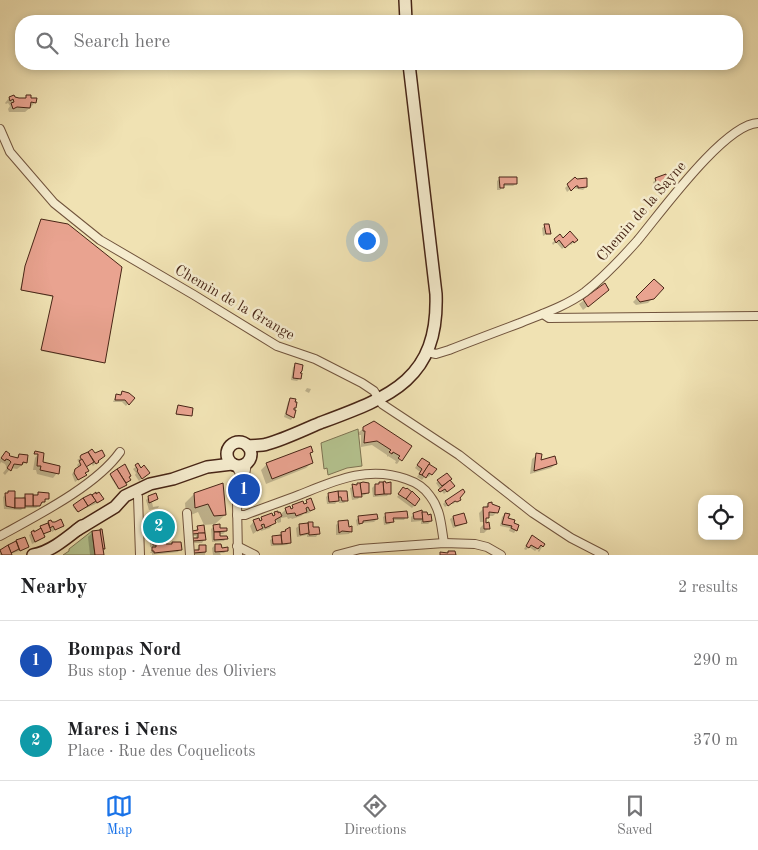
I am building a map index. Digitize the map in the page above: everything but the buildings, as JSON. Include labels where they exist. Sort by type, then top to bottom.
[{"type":"main road","points":[[406,0],[406,15]]},
{"type":"main road","points":[[207,467],[226,454],[230,446],[236,442],[248,446],[266,444],[366,406],[397,389],[409,379],[427,352],[435,327],[434,272],[410,70]]},
{"type":"main road","points":[[120,502],[125,496],[150,484],[174,479],[207,467],[241,463],[266,444]]},
{"type":"main road","points":[[226,454],[229,462],[241,463],[251,453],[248,446]]},
{"type":"main road","points":[[33,555],[38,555],[57,544],[99,511],[138,497],[174,479]]},
{"type":"main road","points":[[46,555],[57,544]]},
{"type":"street","name":"Chemin de la Sayne","points":[[427,352],[436,354],[449,350],[543,314],[576,297],[592,286],[613,267],[637,240],[693,171],[725,141],[746,127],[758,123]]},
{"type":"street","name":"Chemin de la Grange","points":[[0,129],[10,152],[54,203],[100,240],[201,298],[277,346],[315,359],[362,383],[374,391],[382,404],[459,456],[533,513],[571,538],[604,555]]},
{"type":"street","points":[[543,314],[549,318],[758,316]]},
{"type":"street","points":[[0,536],[76,491],[113,462],[120,452]]},
{"type":"street","points":[[241,463],[242,485],[237,503],[237,551],[255,555]]},
{"type":"street","points":[[237,515],[245,515],[347,477],[368,473],[386,474],[415,482],[431,496],[442,518],[444,543]]},
{"type":"street","points":[[138,497],[140,555]]},
{"type":"street","points":[[186,513],[190,555]]},
{"type":"street","points":[[336,555],[360,549],[370,552],[444,543],[475,544],[487,547],[501,555]]},
{"type":"green space","points":[[358,429],[362,466],[347,468],[328,475],[327,468],[324,469],[321,443]]},
{"type":"green space","points":[[92,531],[95,555],[63,555],[69,549]]},
{"type":"place","name":"Bompas Nord","points":[[244,490]]},
{"type":"place","name":"Mares i Nens","points":[[159,527]]}]
